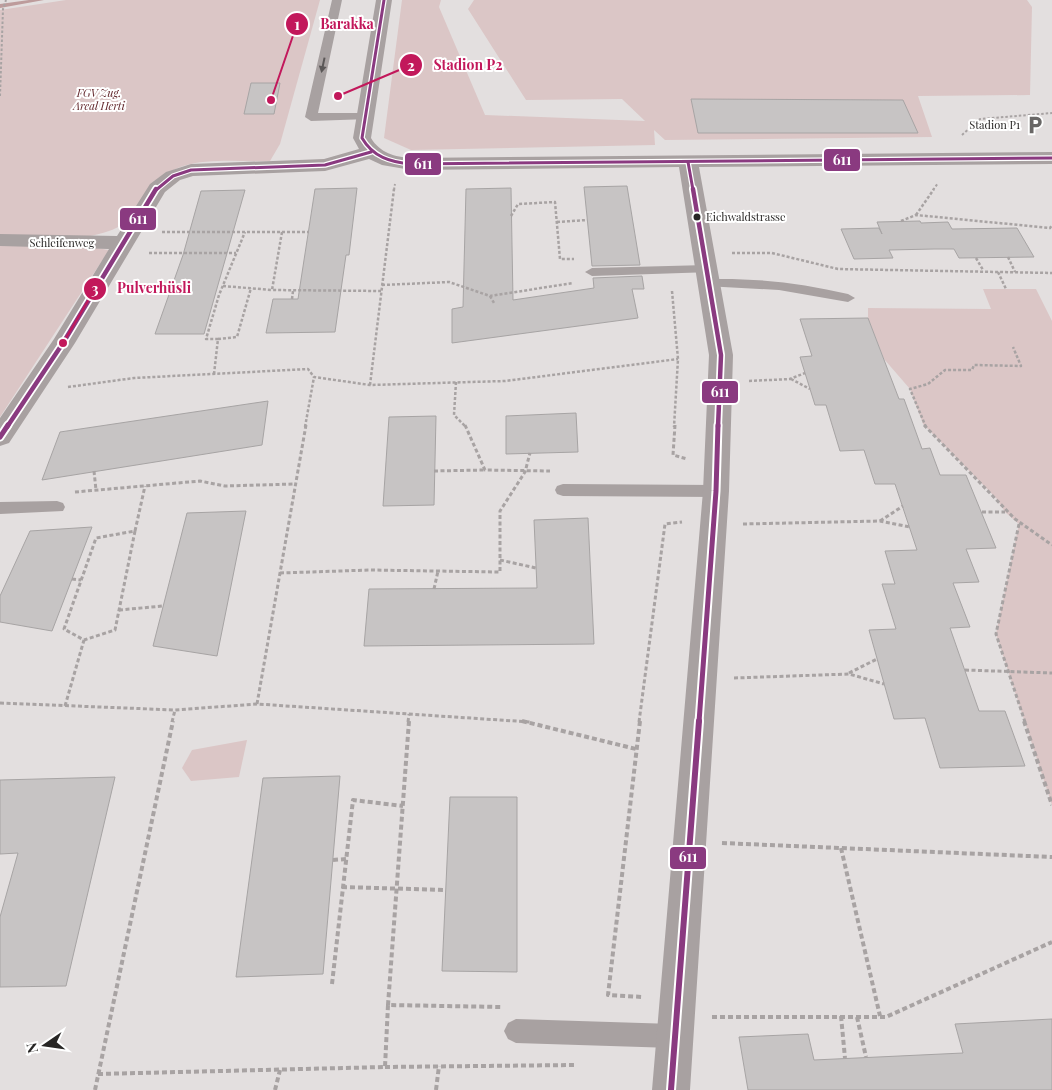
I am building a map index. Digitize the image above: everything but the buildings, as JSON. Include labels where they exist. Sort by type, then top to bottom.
[{"type":"street","points":[[384,0],[362,138],[365,146],[371,152],[383,159],[400,164],[1052,158]]},
{"type":"street","points":[[0,437],[125,243],[157,188],[173,176],[191,170],[325,165],[371,152]]},
{"type":"street","points":[[671,1090],[673,1036],[691,842],[704,491],[721,355],[715,268],[688,162]]},
{"type":"street","name":"Schleifenweg","points":[[0,240],[125,243]]},
{"type":"lane","points":[[337,0],[311,117],[365,117]]},
{"type":"lane","points":[[592,272],[715,268],[754,282],[794,286],[848,298]]},
{"type":"lane","points":[[563,490],[704,491]]},
{"type":"lane","points":[[0,508],[57,507]]},
{"type":"lane","points":[[516,1031],[673,1036]]},
{"type":"path","points":[[0,96],[3,9],[6,1]]},
{"type":"path","points":[[958,139],[980,118],[1052,113]]},
{"type":"path","points":[[370,385],[396,179],[400,164]]},
{"type":"path","points":[[916,215],[942,178]]},
{"type":"path","points":[[512,216],[518,204],[555,202],[560,259],[579,260]]},
{"type":"path","points":[[901,221],[916,215],[1050,228],[1052,224]]},
{"type":"path","points":[[557,222],[587,220]]},
{"type":"path","points":[[125,243],[245,232],[308,232]]},
{"type":"path","points":[[245,232],[219,296],[206,339],[237,338],[250,288]]},
{"type":"path","points":[[272,290],[282,232]]},
{"type":"path","points":[[125,243],[236,253]]},
{"type":"path","points":[[715,268],[772,253],[838,269],[1052,273]]},
{"type":"path","points":[[1008,257],[1014,272]]},
{"type":"path","points":[[976,258],[983,271]]},
{"type":"path","points":[[998,271],[1006,289]]},
{"type":"path","points":[[382,285],[449,282],[490,296],[577,283]]},
{"type":"path","points":[[223,286],[293,291],[381,291]]},
{"type":"path","points":[[672,286],[678,359],[673,455],[693,460],[704,491],[689,521],[665,524],[636,749],[608,995],[676,999]]},
{"type":"path","points":[[292,299],[293,291]]},
{"type":"path","points":[[490,296],[494,303]]},
{"type":"path","points":[[214,374],[218,339]]},
{"type":"path","points":[[1013,347],[1021,366],[974,365],[972,370],[945,370],[928,384],[910,389],[923,424],[997,499],[1005,512],[1019,524],[1052,545]]},
{"type":"path","points":[[28,393],[134,378],[308,369],[314,377],[370,385],[505,381],[678,359]]},
{"type":"path","points":[[744,381],[790,379],[805,372]]},
{"type":"path","points":[[257,704],[314,377]]},
{"type":"path","points":[[790,379],[810,388]]},
{"type":"path","points":[[456,382],[454,415],[466,426]]},
{"type":"path","points":[[280,573],[370,570],[500,572],[500,511],[526,472],[530,453]]},
{"type":"path","points":[[434,471],[485,470]]},
{"type":"path","points":[[94,471],[96,490]]},
{"type":"path","points":[[74,492],[200,481],[225,486],[295,484]]},
{"type":"path","points":[[136,532],[96,538],[64,629],[84,640],[116,630],[119,610],[136,532],[145,486]]},
{"type":"path","points":[[880,521],[903,506]]},
{"type":"path","points":[[982,512],[1005,512]]},
{"type":"path","points":[[740,524],[880,521],[910,527]]},
{"type":"path","points":[[1019,524],[996,634],[1052,805]]},
{"type":"path","points":[[500,560],[536,568]]},
{"type":"path","points":[[434,589],[438,572]]},
{"type":"path","points":[[72,579],[81,580]]},
{"type":"path","points":[[119,610],[163,606]]},
{"type":"path","points":[[66,706],[84,640]]},
{"type":"path","points":[[849,674],[877,659]]},
{"type":"path","points":[[965,670],[1052,673]]},
{"type":"path","points":[[730,679],[849,674],[884,684]]},
{"type":"path","points":[[0,703],[175,710],[257,704],[526,722],[636,749]]},
{"type":"path","points":[[95,1090],[175,710]]},
{"type":"path","points":[[386,1067],[388,1004],[409,714]]},
{"type":"path","points":[[332,984],[353,800],[403,806]]},
{"type":"path","points":[[718,843],[1052,857]]},
{"type":"path","points":[[842,848],[880,1016]]},
{"type":"path","points":[[334,860],[346,859]]},
{"type":"path","points":[[342,886],[446,890]]},
{"type":"path","points":[[706,1017],[886,1017],[1052,942]]},
{"type":"path","points":[[388,1004],[505,1007]]},
{"type":"path","points":[[841,1016],[845,1058]]},
{"type":"path","points":[[857,1016],[866,1057]]},
{"type":"path","points":[[98,1074],[438,1066],[577,1065]]},
{"type":"path","points":[[436,1090],[438,1066]]},
{"type":"path","points":[[275,1090],[280,1070]]},
{"type":"green space","name":"FGV Zug, Areal Herti","points":[[66,0],[320,0],[280,144],[270,161],[215,161],[183,166],[166,175],[158,182],[134,214],[121,226],[104,233],[58,242],[109,250],[0,417],[0,10]]},
{"type":"green space","points":[[402,0],[441,0],[439,7],[485,115],[645,121],[622,99],[526,100],[468,9],[474,0],[1027,0],[1032,7],[1030,95],[918,96],[932,137],[665,140],[654,130],[655,145],[411,150],[384,138]]},
{"type":"green space","points":[[983,289],[1036,289],[1052,321],[1052,805],[996,634],[1019,524],[1005,512],[997,499],[923,424],[910,389],[884,359],[868,318],[868,308],[991,309]]},
{"type":"green space","points":[[247,740],[239,777],[191,781],[182,768],[192,750]]},
{"type":"waterway","points":[[0,6],[41,0]]},
{"type":"transit line","name":"611","points":[[384,0],[362,138],[366,145],[376,154],[396,162],[411,164],[1052,158]]},
{"type":"transit line","name":"611","points":[[0,437],[63,343],[157,188],[173,176],[191,170],[325,165],[371,152]]},
{"type":"transit line","name":"611","points":[[671,1090],[716,491],[721,355],[688,162]]},
{"type":"place","name":"Stadion P2","points":[[338,96]]},
{"type":"place","name":"Barakka","points":[[271,100]]},
{"type":"place","name":"Stadion P1","points":[[1035,125]]},
{"type":"place","name":"Eichwaldstrasse","points":[[697,217]]},
{"type":"place","name":"Pulverhüsli","points":[[63,343]]}]
